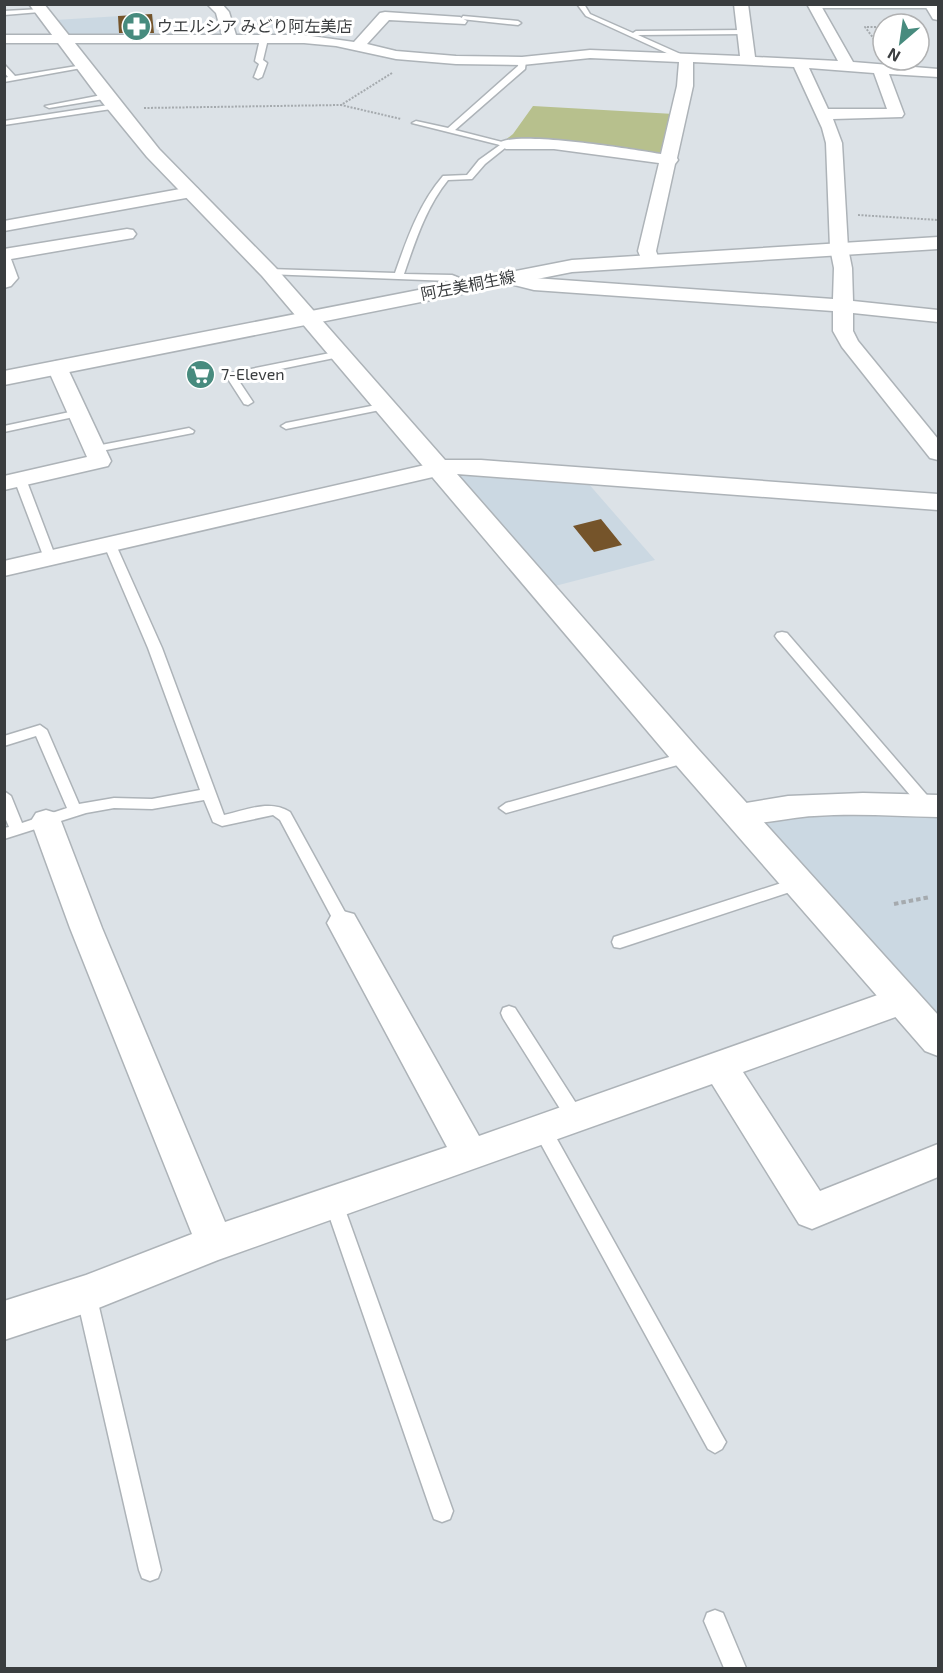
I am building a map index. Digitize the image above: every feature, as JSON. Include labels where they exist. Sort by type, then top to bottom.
[{"type":"street","points":[[213,4],[222,12],[230,39]]},
{"type":"street","points":[[417,57],[462,20],[474,4]]},
{"type":"street","points":[[741,4],[748,60]]},
{"type":"street","points":[[814,6],[848,67]]},
{"type":"street","points":[[38,7],[83,68],[153,153],[234,233],[309,317],[687,757],[939,1040]]},
{"type":"street","points":[[357,47],[385,16],[462,20]]},
{"type":"street","points":[[4,39],[320,40],[396,56],[522,62],[590,54],[748,60],[871,68]]},
{"type":"street","points":[[650,259],[647,251],[670,160],[686,78],[684,58]]},
{"type":"street","points":[[800,63],[834,143],[839,214],[838,249],[843,268],[843,331],[849,343],[939,453]]},
{"type":"street","points":[[823,114],[896,114],[881,72]]},
{"type":"street","points":[[915,72],[939,74]]},
{"type":"street","points":[[506,144],[554,144],[670,160]]},
{"type":"street","points":[[4,226],[191,192]]},
{"type":"street","points":[[4,255],[127,234]]},
{"type":"street","name":"阿左美桐生線","points":[[4,378],[505,277],[572,266],[650,259],[939,243]]},
{"type":"street","points":[[4,262],[9,278],[4,282]]},
{"type":"street","points":[[505,277],[534,284],[762,298],[939,316]]},
{"type":"street","points":[[12,481],[100,461],[57,368]]},
{"type":"street","points":[[4,569],[453,466],[939,501]]},
{"type":"street","points":[[738,814],[760,810],[882,803],[933,806]]},
{"type":"street","points":[[36,824],[86,928],[216,1243]]},
{"type":"street","points":[[343,923],[471,1155]]},
{"type":"street","points":[[4,1321],[86,1294],[216,1243],[333,1201],[471,1155],[903,1000]]},
{"type":"street","points":[[719,1065],[812,1212],[939,1161]]},
{"type":"lane","points":[[580,4],[588,15],[678,53],[684,58]]},
{"type":"lane","points":[[814,6],[934,10]]},
{"type":"lane","points":[[4,13],[38,7]]},
{"type":"lane","points":[[462,20],[518,22]]},
{"type":"lane","points":[[630,34],[744,33]]},
{"type":"lane","points":[[258,78],[263,63],[259,61],[264,39]]},
{"type":"lane","points":[[449,131],[522,67],[522,62]]},
{"type":"lane","points":[[4,66],[9,79],[83,68]]},
{"type":"lane","points":[[49,106],[114,105]]},
{"type":"lane","points":[[4,123],[114,105]]},
{"type":"lane","points":[[416,123],[506,144]]},
{"type":"lane","points":[[399,275],[428,203],[441,183],[446,178],[469,177],[482,162],[506,144]]},
{"type":"lane","points":[[269,272],[452,278],[469,285]]},
{"type":"lane","points":[[248,402],[231,376],[340,354]]},
{"type":"lane","points":[[286,426],[386,406]]},
{"type":"lane","points":[[4,429],[79,413]]},
{"type":"lane","points":[[96,449],[189,432]]},
{"type":"lane","points":[[12,481],[50,558]]},
{"type":"lane","points":[[110,545],[155,648],[218,818],[222,821],[269,810],[276,810],[285,816],[343,923]]},
{"type":"lane","points":[[782,636],[933,806]]},
{"type":"lane","points":[[4,741],[40,730],[36,824]]},
{"type":"lane","points":[[506,808],[687,757]]},
{"type":"lane","points":[[36,824],[114,803],[152,804],[210,794]]},
{"type":"lane","points":[[4,796],[36,824]]},
{"type":"lane","points":[[620,942],[800,883]]},
{"type":"lane","points":[[509,1013],[575,1117]]},
{"type":"lane","points":[[542,1129],[715,1442]]},
{"type":"lane","points":[[333,1201],[442,1511]]},
{"type":"lane","points":[[86,1294],[150,1570]]},
{"type":"lane","points":[[715,1621],[735,1668]]},
{"type":"path","points":[[341,105],[417,57]]},
{"type":"path","points":[[114,105],[143,108],[341,105],[416,123]]},
{"type":"path","points":[[839,214],[939,220]]},
{"type":"path","points":[[894,904],[930,897]]},
{"type":"shaded area","points":[[153,14],[156,38],[69,36],[55,20]]},
{"type":"shaded area","points":[[469,474],[587,482],[655,560],[555,586],[457,477]]},
{"type":"shaded area","points":[[889,812],[938,814],[938,1016],[764,822],[768,817]]},
{"type":"green space","points":[[533,106],[674,114],[665,154],[652,155],[558,141],[504,141],[513,134]]},
{"type":"building","points":[[152,14],[154,33],[119,33],[118,16]]},
{"type":"building","points":[[601,519],[622,545],[594,552],[573,526]]},
{"type":"place","name":"ウエルシア みどり阿左美店","points":[[136,26]]},
{"type":"place","name":"7-Eleven","points":[[200,374]]}]
